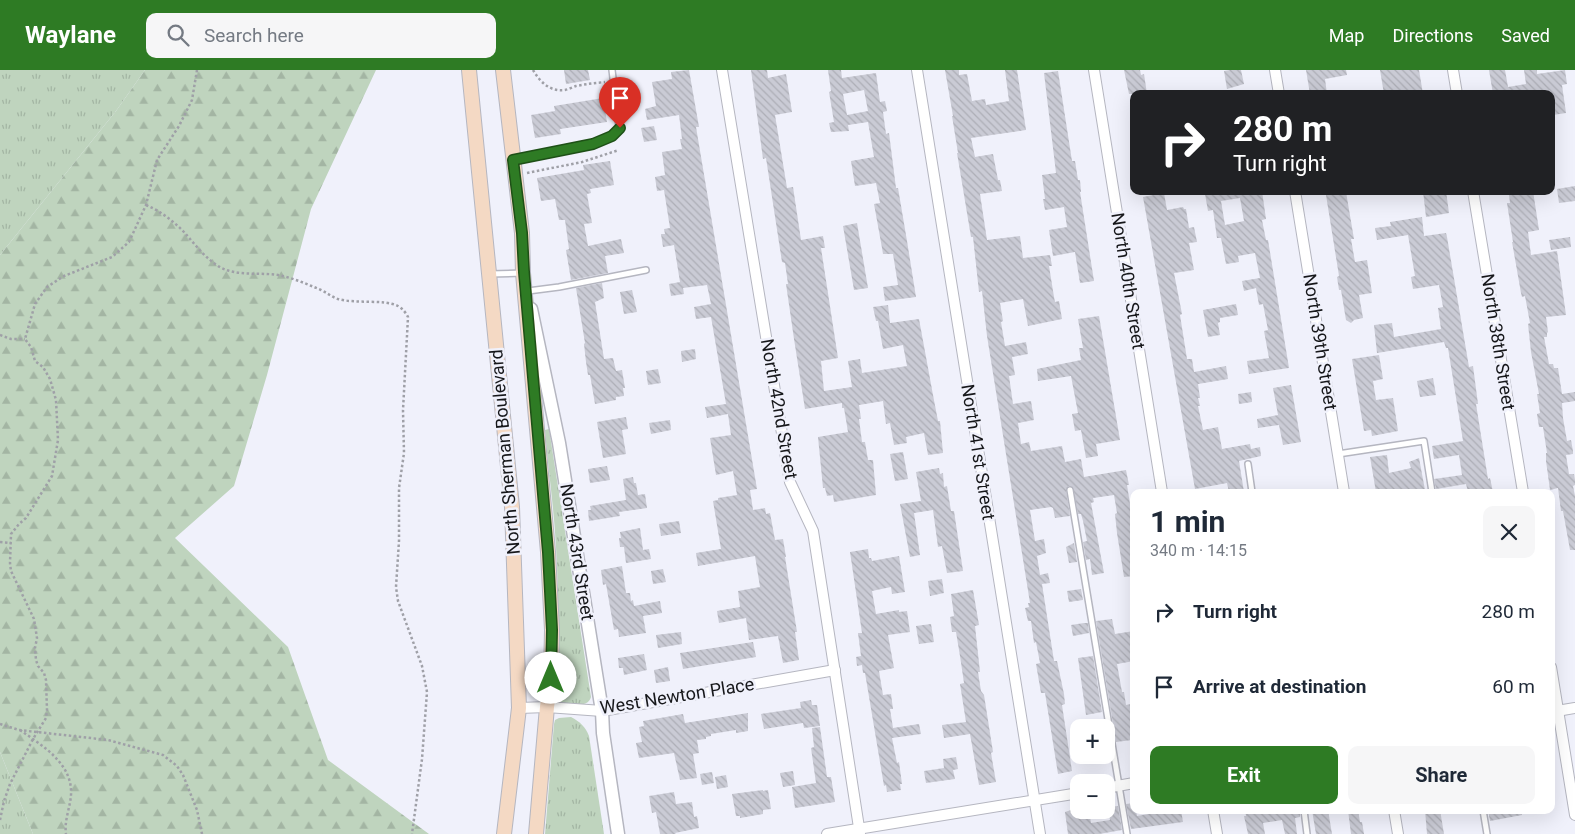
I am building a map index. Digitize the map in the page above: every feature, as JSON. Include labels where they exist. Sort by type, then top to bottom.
[{"type":"main road","name":"North Sherman Boulevard","points":[[469,70],[512,508],[518,708],[504,834]]},
{"type":"main road","name":"North Sherman Boulevard","points":[[503,70],[522,233],[552,630],[551,678],[536,834]]},
{"type":"street","name":"North 42nd Street","points":[[722,70],[790,482],[813,531],[860,831]]},
{"type":"street","name":"North 41st Street","points":[[917,70],[1040,834]]},
{"type":"street","name":"North 40th Street","points":[[1094,70],[1162,489]]},
{"type":"street","points":[[1276,70],[1278,90]]},
{"type":"street","points":[[1453,70],[1456,90]]},
{"type":"street","name":"North 39th Street","points":[[1296,195],[1344,489]]},
{"type":"street","name":"North 38th Street","points":[[1474,195],[1522,489]]},
{"type":"street","name":"North 43rd Street","points":[[524,272],[559,443],[602,711],[602,733],[618,834]]},
{"type":"street","name":"West Newton Place","points":[[518,708],[547,707],[602,711],[835,670]]},
{"type":"street","points":[[1575,708],[1555,712],[1575,815]]},
{"type":"street","points":[[1115,786],[1130,784]]},
{"type":"street","points":[[827,834],[860,831],[1070,795]]},
{"type":"street","points":[[1214,814],[1217,834]]},
{"type":"street","points":[[1395,814],[1398,834]]},
{"type":"lane","points":[[513,160],[593,144],[612,136],[620,128],[612,70]]},
{"type":"lane","points":[[528,291],[646,270]]},
{"type":"lane","points":[[490,274],[524,272]]},
{"type":"lane","points":[[1338,454],[1424,441],[1432,489]]},
{"type":"lane","points":[[1248,464],[1252,489]]},
{"type":"lane","points":[[1070,490],[1127,834]]},
{"type":"lane","points":[[1304,814],[1307,834]]},
{"type":"lane","points":[[1484,814],[1487,834]]},
{"type":"path","points":[[25,339],[36,304],[46,287],[64,276],[112,257],[129,242],[146,205],[157,160],[192,100],[197,70]]},
{"type":"path","points":[[533,70],[547,87],[557,90],[567,90],[574,86],[604,82],[604,76]]},
{"type":"path","points":[[526,173],[582,162],[619,150]]},
{"type":"path","points":[[146,205],[159,211],[171,220],[219,267],[242,274],[263,274],[293,279],[349,302],[398,306],[408,317],[403,410],[404,453],[399,488],[400,541],[396,587],[398,601],[422,666],[427,692],[422,759],[412,834]]},
{"type":"path","points":[[0,335],[12,339],[25,339]]},
{"type":"path","points":[[0,820],[10,784],[46,718],[46,680],[36,660],[35,648],[37,638],[34,619],[11,571],[10,534],[26,518],[52,476],[58,440],[56,400],[50,379],[43,367],[35,361],[31,347],[25,339]]},
{"type":"path","points":[[0,542],[11,542]]},
{"type":"path","points":[[0,724],[19,730],[108,740],[153,752],[169,759],[177,766],[188,786],[197,810],[202,834]]},
{"type":"path","points":[[19,730],[33,739],[61,763],[70,779],[71,796],[65,824],[66,834]]},
{"type":"green space","points":[[0,70],[145,70],[116,111],[0,255]]},
{"type":"green space","points":[[145,70],[376,70],[311,209],[267,375],[234,486],[175,538],[288,647],[328,760],[429,834],[33,834],[0,752],[0,255],[116,111]]},
{"type":"green space","points":[[549,429],[591,697],[589,701],[581,705],[571,705],[561,701],[557,699],[556,695],[558,584],[545,430]]},
{"type":"green space","points":[[571,717],[582,725],[589,736],[604,834],[545,834],[554,724],[555,720],[559,718]]},
{"type":"green space","points":[[0,752],[33,834],[0,834]]},
{"type":"building","points":[[564,70],[588,70],[590,80],[566,84]]},
{"type":"building","points":[[689,70],[699,127],[696,127],[757,489],[750,490],[753,510],[765,508],[766,514],[770,513],[775,540],[783,539],[786,557],[797,632],[795,632],[799,660],[783,663],[778,636],[749,640],[746,618],[719,623],[717,611],[740,607],[738,591],[760,587],[755,556],[698,566],[696,553],[721,549],[713,501],[718,500],[718,498],[737,495],[733,471],[716,475],[710,438],[731,435],[728,414],[707,418],[705,407],[726,404],[711,317],[696,319],[694,307],[711,304],[707,285],[683,288],[684,294],[671,296],[669,284],[680,282],[674,245],[663,247],[661,234],[665,234],[664,229],[670,228],[664,190],[657,191],[655,177],[665,175],[662,152],[682,149],[679,115],[647,120],[645,109],[656,106],[652,82],[672,79],[671,72]]},
{"type":"building","points":[[751,70],[767,70],[768,78],[786,74],[792,112],[775,115],[787,188],[793,187],[801,240],[823,236],[825,248],[821,248],[838,358],[821,361],[824,391],[852,387],[848,361],[860,359],[862,373],[907,366],[903,345],[883,349],[878,321],[876,321],[873,307],[888,305],[890,323],[919,319],[938,421],[940,421],[943,453],[928,455],[924,433],[906,437],[907,443],[894,445],[890,423],[886,424],[883,401],[859,405],[862,442],[865,442],[868,460],[873,460],[876,495],[834,502],[833,495],[827,496],[825,488],[823,488],[818,437],[848,432],[844,408],[842,408],[842,403],[805,409],[786,284],[788,284],[785,263],[782,262],[766,158],[763,159]]},
{"type":"building","points":[[828,70],[841,70],[842,78],[876,73],[880,102],[885,101],[887,111],[883,112],[886,134],[889,133],[896,188],[898,188],[916,297],[885,301],[883,287],[898,285],[893,254],[883,254],[874,204],[880,203],[876,183],[855,186],[851,161],[874,157],[868,122],[848,125],[849,131],[831,132],[829,123],[834,122],[829,92],[831,91]],"holes":[[[864,90],[868,111],[847,115],[843,94]]]},
{"type":"building","points":[[945,70],[959,70],[959,75],[967,74],[972,101],[985,99],[986,105],[1009,101],[1005,70],[1017,70],[1026,130],[971,138],[975,157],[993,154],[1002,191],[980,194],[987,240],[1020,236],[1023,258],[1050,255],[1052,266],[1049,266],[1054,297],[1055,302],[1059,301],[1062,319],[1028,326],[1023,299],[1000,303],[1005,346],[1026,342],[1028,354],[1012,357],[1015,375],[1009,376],[1013,404],[1031,401],[1034,420],[1018,423],[1021,444],[1029,442],[1031,451],[1062,446],[1065,462],[1081,459],[1084,477],[1126,470],[1129,485],[1127,485],[1130,504],[1130,576],[1124,577],[1117,533],[1115,514],[1117,513],[1114,495],[1093,498],[1094,502],[1091,503],[1104,573],[1092,575],[1090,559],[1086,560],[1083,542],[1087,541],[1081,514],[1078,514],[1073,487],[1069,486],[1066,489],[1070,516],[1055,518],[1053,508],[1051,507],[1030,510],[1035,541],[1044,539],[1046,553],[1037,556],[1040,575],[1048,573],[1050,583],[1042,584],[1054,661],[1057,661],[1064,694],[1065,704],[1062,705],[1072,771],[1058,774],[1045,693],[1041,693],[1036,664],[1040,663],[1036,642],[1034,643],[1031,621],[1028,621],[1025,608],[1029,607],[1028,603],[1030,603],[987,336],[982,291],[979,292],[973,237],[971,237]]},
{"type":"building","points":[[1124,70],[1140,70],[1141,75],[1144,74],[1146,90],[1130,90],[1129,94]]},
{"type":"building","points":[[1241,70],[1244,84],[1227,89],[1224,71]]},
{"type":"building","points":[[1306,70],[1346,70],[1347,75],[1325,79],[1326,90],[1309,90]]},
{"type":"building","points":[[1380,70],[1419,70],[1422,90],[1383,90]]},
{"type":"building","points":[[1489,70],[1505,70],[1508,87],[1526,84],[1524,70],[1537,70],[1537,74],[1565,70],[1567,84],[1562,85],[1566,113],[1555,115],[1555,90],[1492,90]]},
{"type":"building","points":[[1058,71],[1072,161],[1075,161],[1078,180],[1080,180],[1080,192],[1094,281],[1080,283],[1075,252],[1053,256],[1049,230],[1067,227],[1064,207],[1045,210],[1043,199],[1045,199],[1042,175],[1056,173],[1044,73]]},
{"type":"building","points":[[603,98],[607,122],[560,129],[561,134],[535,138],[531,115],[555,111],[554,106]]},
{"type":"building","points":[[654,126],[657,140],[644,142],[641,128]]},
{"type":"building","points":[[610,161],[614,185],[590,189],[591,193],[587,194],[592,223],[584,224],[588,246],[621,239],[624,253],[605,256],[608,273],[571,280],[566,250],[569,249],[565,220],[559,220],[555,199],[541,201],[537,178],[584,170],[583,165]]},
{"type":"building","points":[[1575,186],[1575,201],[1559,203],[1557,189]]},
{"type":"building","points":[[1164,195],[1167,210],[1183,207],[1186,209],[1189,228],[1194,227],[1197,242],[1189,243],[1194,270],[1174,273],[1182,314],[1180,315],[1187,359],[1192,359],[1194,372],[1226,366],[1228,379],[1198,384],[1200,406],[1198,406],[1203,430],[1218,427],[1222,449],[1250,444],[1251,449],[1260,447],[1261,456],[1239,461],[1244,489],[1228,489],[1227,483],[1195,489],[1143,197]]},
{"type":"building","points":[[1205,195],[1263,195],[1266,219],[1262,220],[1266,240],[1268,240],[1289,368],[1249,374],[1247,361],[1269,358],[1264,331],[1268,330],[1263,304],[1259,305],[1256,288],[1244,291],[1242,281],[1260,278],[1255,253],[1238,256],[1239,262],[1226,264],[1221,238],[1217,238],[1213,210],[1208,211]],"holes":[[[1240,198],[1244,221],[1225,225],[1221,201]]]},
{"type":"building","points":[[1326,195],[1347,195],[1354,239],[1351,239],[1355,262],[1367,260],[1372,293],[1359,295],[1363,318],[1354,320],[1351,323],[1346,320],[1341,290],[1339,290],[1337,277],[1339,276]]},
{"type":"building","points":[[1423,195],[1447,195],[1449,213],[1426,217]]},
{"type":"building","points":[[1509,195],[1534,195],[1539,230],[1528,232],[1531,255],[1557,251],[1566,315],[1546,317],[1548,332],[1547,337],[1544,337],[1549,364],[1553,364],[1554,368],[1558,368],[1562,394],[1575,392],[1575,401],[1562,403],[1567,441],[1571,440],[1573,451],[1573,454],[1566,455],[1569,474],[1574,474],[1575,480],[1575,485],[1573,486],[1575,496],[1575,550],[1570,550],[1558,488],[1550,489],[1543,427],[1539,427],[1537,414],[1540,413],[1537,394],[1539,394],[1531,352],[1528,324],[1530,323],[1525,296],[1522,297],[1521,293],[1512,242],[1507,203],[1510,203]]},
{"type":"building","points":[[1422,217],[1424,236],[1446,233],[1469,367],[1473,366],[1478,404],[1476,404],[1488,479],[1490,478],[1492,489],[1467,489],[1466,484],[1436,489],[1434,479],[1462,475],[1459,455],[1434,459],[1432,446],[1463,441],[1448,348],[1446,348],[1444,342],[1377,353],[1374,325],[1392,323],[1394,337],[1441,329],[1438,308],[1443,307],[1439,285],[1413,289],[1411,277],[1415,276],[1408,235],[1377,240],[1375,228],[1391,226],[1390,222]]},
{"type":"building","points":[[857,223],[868,288],[854,290],[843,226]]},
{"type":"building","points":[[1570,237],[1571,247],[1551,250],[1549,240]]},
{"type":"building","points":[[602,283],[604,298],[595,302],[604,359],[613,358],[616,371],[622,370],[625,388],[623,388],[624,396],[616,397],[616,400],[595,404],[590,375],[588,375],[576,288]]},
{"type":"building","points":[[632,290],[637,312],[624,314],[620,292]]},
{"type":"building","points":[[1236,304],[1238,315],[1220,318],[1218,323],[1220,335],[1208,337],[1203,310]]},
{"type":"building","points":[[1099,316],[1120,440],[1096,444],[1098,456],[1086,458],[1081,430],[1075,431],[1072,414],[1078,413],[1071,376],[1038,381],[1037,369],[1081,360],[1079,348],[1083,348],[1078,319]]},
{"type":"building","points":[[695,349],[696,359],[682,362],[681,351]]},
{"type":"building","points":[[1379,355],[1383,379],[1373,381],[1376,400],[1393,398],[1398,431],[1372,436],[1371,430],[1364,431],[1352,359]]},
{"type":"building","points":[[658,369],[661,383],[648,385],[646,371]]},
{"type":"building","points":[[1433,378],[1436,395],[1420,397],[1417,381]]},
{"type":"building","points":[[1291,385],[1301,442],[1283,445],[1279,425],[1258,428],[1257,419],[1278,415],[1273,388]]},
{"type":"building","points":[[1251,392],[1252,402],[1239,404],[1238,394]]},
{"type":"building","points":[[626,417],[628,429],[622,430],[626,454],[603,458],[597,422]]},
{"type":"building","points":[[670,420],[671,430],[651,434],[649,423]]},
{"type":"building","points":[[903,452],[908,479],[895,481],[890,454]]},
{"type":"building","points":[[1387,455],[1389,473],[1411,468],[1409,462],[1419,458],[1425,489],[1375,489],[1370,457]]},
{"type":"building","points":[[607,466],[610,480],[590,483],[588,469]]},
{"type":"building","points":[[939,468],[940,474],[943,473],[944,487],[947,486],[951,511],[954,511],[963,571],[947,573],[942,546],[938,547],[933,510],[914,513],[920,555],[910,557],[900,504],[921,501],[916,472]]},
{"type":"building","points":[[633,477],[638,495],[645,494],[647,508],[619,512],[620,516],[589,521],[588,510],[591,510],[590,506],[626,500],[623,479]]},
{"type":"building","points":[[679,521],[681,533],[661,536],[659,524]]},
{"type":"building","points":[[640,528],[643,550],[649,549],[651,559],[626,563],[624,547],[620,547],[620,532]]},
{"type":"building","points":[[1074,543],[1077,562],[1069,563],[1066,547]]},
{"type":"building","points":[[868,549],[869,558],[872,561],[899,556],[905,592],[892,594],[891,587],[872,591],[876,614],[899,610],[899,612],[907,611],[910,632],[888,635],[894,668],[879,671],[883,695],[891,694],[893,709],[890,709],[893,728],[919,724],[921,734],[892,738],[897,763],[899,762],[902,784],[900,784],[901,790],[887,792],[886,785],[884,786],[865,673],[863,673],[862,665],[857,666],[856,657],[861,656],[858,633],[862,633],[850,552]]},
{"type":"building","points":[[622,566],[626,593],[630,593],[634,606],[660,601],[662,613],[643,616],[646,633],[619,637],[618,629],[614,630],[606,584],[603,585],[601,570]]},
{"type":"building","points":[[663,569],[666,582],[653,584],[651,571]]},
{"type":"building","points":[[942,579],[944,593],[930,596],[928,581]]},
{"type":"building","points":[[1081,589],[1083,600],[1069,602],[1067,591]]},
{"type":"building","points":[[973,590],[979,625],[975,626],[980,672],[978,672],[981,691],[984,695],[996,782],[979,785],[970,734],[944,738],[942,725],[966,722],[960,684],[964,683],[960,656],[956,632],[952,632],[950,617],[954,616],[951,594]]},
{"type":"building","points":[[1112,619],[1115,634],[1130,632],[1130,662],[1117,664],[1126,705],[1130,704],[1130,740],[1116,742],[1115,719],[1112,719],[1096,621]]},
{"type":"building","points":[[1088,623],[1089,633],[1073,636],[1071,625]]},
{"type":"building","points":[[931,624],[934,642],[919,644],[916,626]]},
{"type":"building","points":[[681,632],[682,644],[658,648],[656,635]]},
{"type":"building","points":[[753,642],[756,657],[683,669],[680,653]]},
{"type":"building","points":[[644,654],[647,670],[624,675],[623,668],[619,668],[618,658]]},
{"type":"building","points":[[1093,656],[1102,712],[1086,715],[1078,658]]},
{"type":"building","points":[[668,667],[670,681],[656,683],[654,670]]},
{"type":"building","points":[[811,700],[812,705],[817,705],[820,726],[804,728],[803,723],[764,729],[761,714],[801,708],[800,702]]},
{"type":"building","points":[[748,713],[748,731],[736,733],[736,730],[711,734],[706,739],[697,740],[699,753],[693,754],[697,778],[680,780],[674,753],[639,758],[636,743],[642,742],[639,727],[644,726],[643,721],[683,714],[685,723]]},
{"type":"building","points":[[820,727],[827,777],[831,777],[835,802],[795,808],[792,787],[816,783],[811,748],[814,747],[812,728]]},
{"type":"building","points":[[956,757],[958,769],[953,770],[955,779],[926,783],[924,771],[944,768],[943,759]]},
{"type":"building","points":[[793,771],[795,785],[783,787],[780,773]]},
{"type":"building","points":[[712,772],[714,783],[702,785],[700,774]]},
{"type":"building","points":[[726,775],[728,787],[717,789],[715,777]]},
{"type":"building","points":[[768,790],[771,809],[763,810],[763,814],[740,818],[740,816],[736,816],[732,794]]},
{"type":"building","points":[[674,792],[676,804],[692,802],[694,817],[697,816],[699,828],[676,834],[660,834],[656,812],[652,813],[649,796]]},
{"type":"building","points":[[1126,804],[1130,804],[1130,814],[1137,814],[1137,816],[1182,814],[1183,822],[1131,829]]},
{"type":"building","points":[[1115,806],[1118,806],[1122,830],[1099,834],[1068,834],[1065,812],[1070,810],[1070,819],[1090,819],[1091,823],[1115,819]]},
{"type":"building","points":[[1246,814],[1300,814],[1300,817],[1295,818],[1297,834],[1285,834],[1282,820],[1263,823],[1265,834],[1248,834],[1244,816],[1246,816]]},
{"type":"building","points":[[1313,814],[1329,814],[1332,834],[1316,834]]},
{"type":"building","points":[[1348,814],[1359,814],[1364,834],[1351,834]]},
{"type":"building","points":[[1425,814],[1441,814],[1444,834],[1427,834]]},
{"type":"building","points":[[1489,814],[1522,814],[1522,815],[1490,821]]},
{"type":"route","points":[[551,678],[552,630],[548,552],[539,464],[522,233],[513,160],[593,144],[612,136],[620,128]]}]
